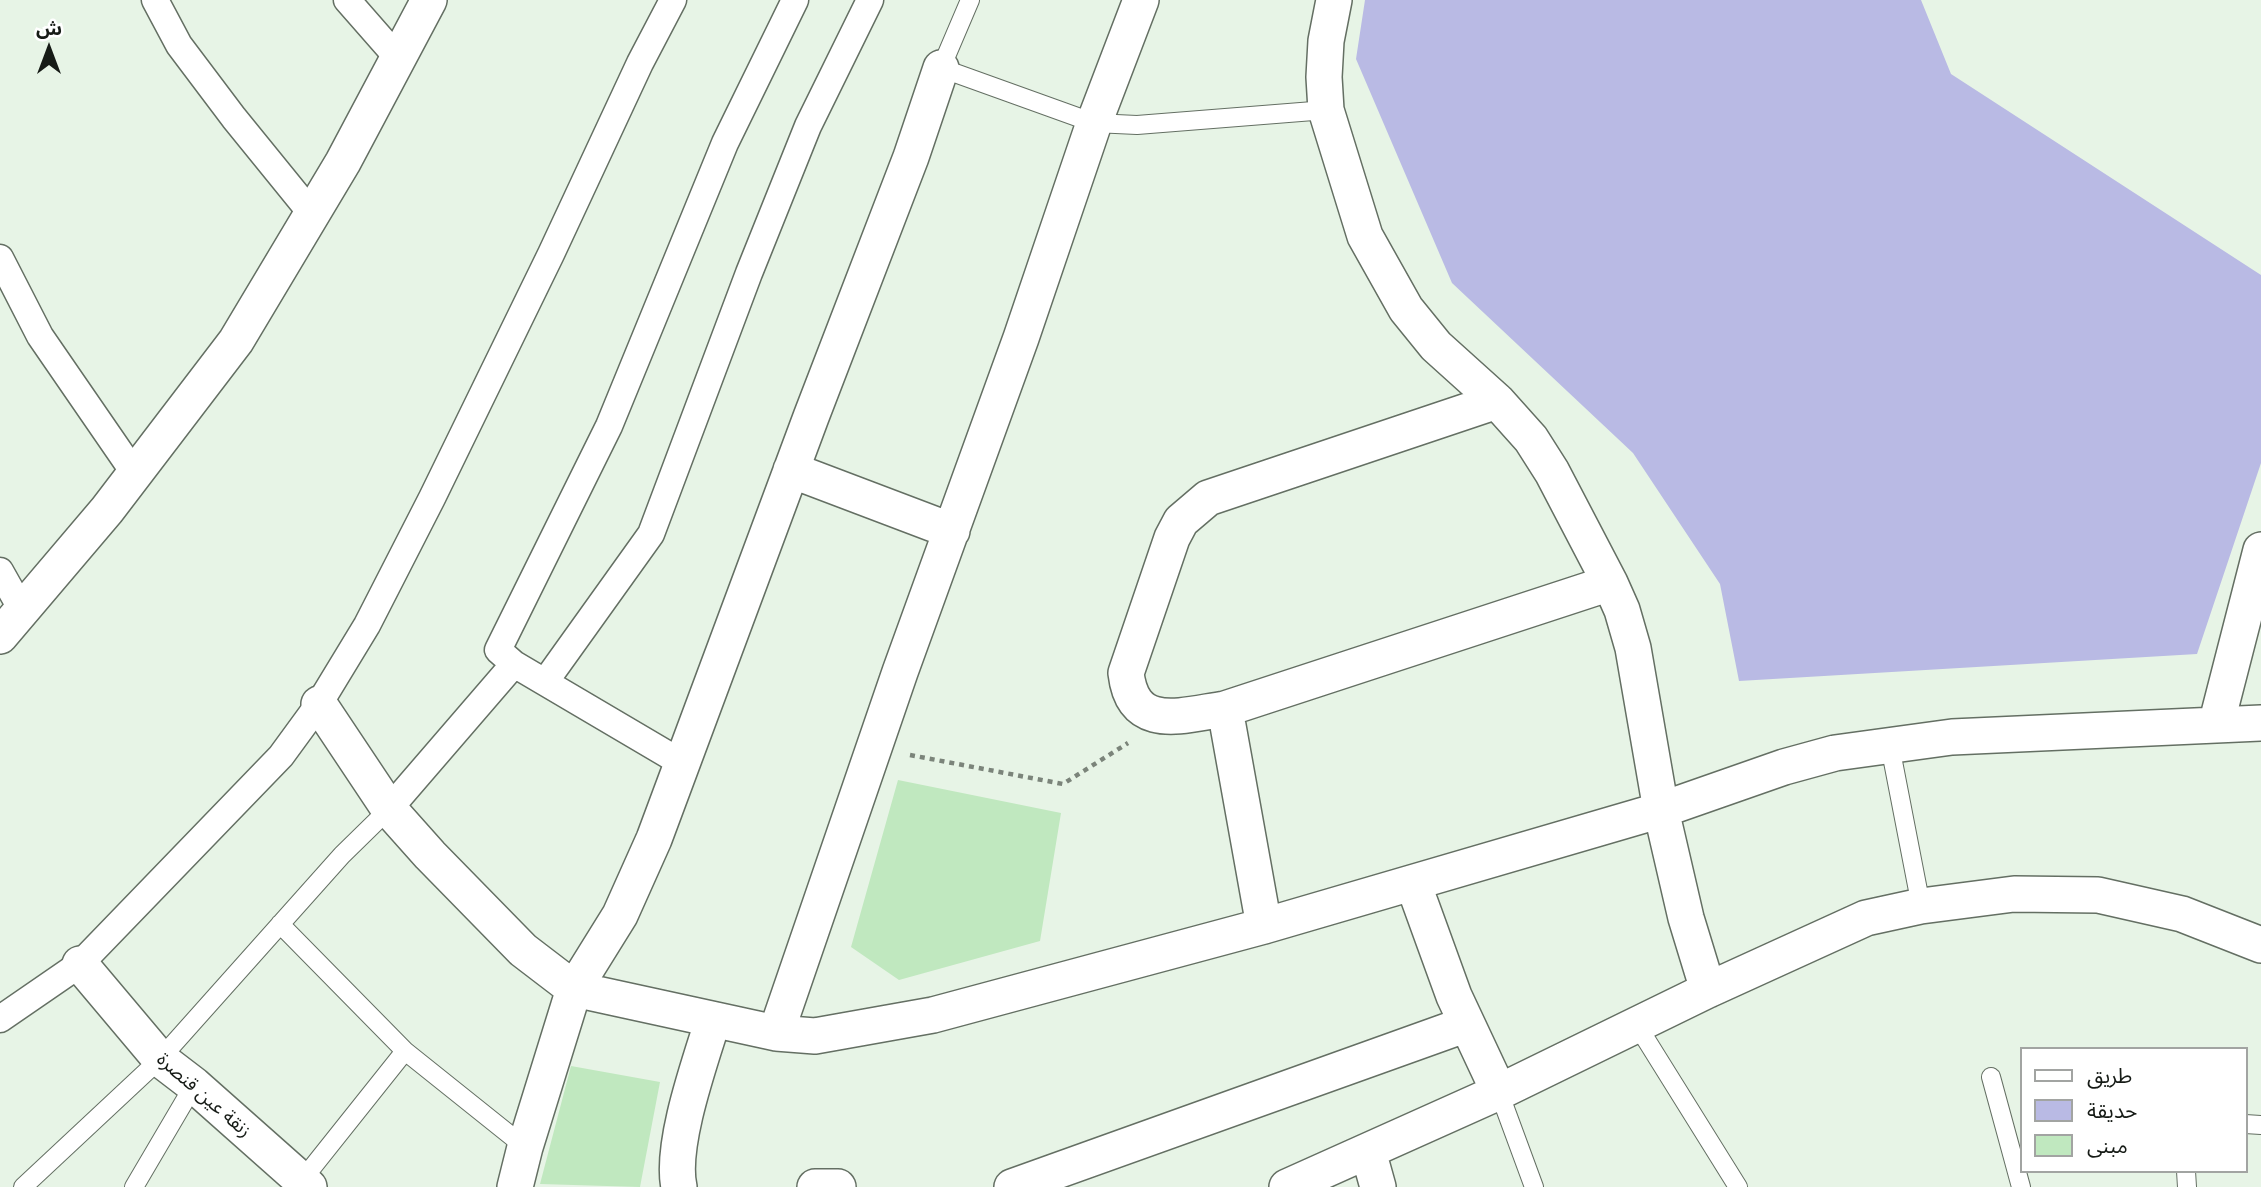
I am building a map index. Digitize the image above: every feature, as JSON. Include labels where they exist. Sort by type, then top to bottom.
[{"type":"street","points":[[155,0],[179,45],[312,214]]},
{"type":"street","points":[[348,0],[397,57]]},
{"type":"street","points":[[0,636],[135,474],[236,341],[343,162],[429,0]]},
{"type":"street","points":[[0,1020],[80,964],[281,756],[319,704],[367,625],[432,498],[551,254],[640,63],[673,0]]},
{"type":"street","points":[[682,763],[514,664],[498,650],[609,426],[725,143],[795,0]]},
{"type":"street","points":[[545,682],[650,534],[749,273],[808,127],[870,0]]},
{"type":"street","points":[[776,1034],[1094,123],[1141,0]]},
{"type":"street","points":[[1334,0],[1326,41],[1326,110],[1365,236],[1406,309],[1436,346],[1497,401],[1531,439],[1552,472],[1610,583],[1622,610],[1633,648],[1661,810],[1686,918],[1709,990]]},
{"type":"street","points":[[515,1187],[574,989],[620,915],[654,839],[911,157],[941,68]]},
{"type":"street","points":[[0,258],[40,336],[135,474]]},
{"type":"street","points":[[1497,401],[1208,498],[1191,510],[1172,538],[1126,673],[1133,700],[1142,710],[1152,715],[1170,717],[1225,709],[1610,583]]},
{"type":"street","points":[[792,470],[951,531]]},
{"type":"street","points":[[2216,725],[2255,598],[2261,550]]},
{"type":"street","points":[[0,571],[22,610]]},
{"type":"street","points":[[389,809],[514,664]]},
{"type":"street","points":[[319,704],[389,809],[430,855],[523,950],[574,989],[776,1034],[815,1035],[933,1015],[1264,926],[1661,810],[1835,752],[1952,737],[2261,723]]},
{"type":"street","points":[[1225,709],[1264,926]]},
{"type":"street","points":[[1413,883],[1454,996],[1499,1092]]},
{"type":"street","points":[[1287,1187],[1499,1092],[1709,990],[1866,918],[1921,906],[2014,894],[2098,895],[2182,914],[2261,945]]},
{"type":"street","name":"زنقة عين قنصرة","points":[[80,964],[160,1059],[194,1085],[303,1185]]},
{"type":"street","points":[[679,1187],[677,1175],[684,1121],[713,1020]]},
{"type":"street","points":[[1012,1187],[1467,1024]]},
{"type":"street","points":[[1368,1151],[1378,1187]]},
{"type":"street","points":[[815,1187],[838,1187]]},
{"type":"lane","points":[[970,0],[941,68],[1094,123],[1137,125],[1326,110]]},
{"type":"lane","points":[[1890,747],[1921,906]]},
{"type":"lane","points":[[23,1187],[160,1059],[342,855],[389,809]]},
{"type":"lane","points":[[280,925],[405,1051],[525,1147]]},
{"type":"lane","points":[[1637,1025],[1738,1187]]},
{"type":"lane","points":[[303,1185],[405,1051]]},
{"type":"lane","points":[[1991,1077],[2021,1187]]},
{"type":"lane","points":[[134,1187],[194,1085]]},
{"type":"lane","points":[[1499,1092],[1534,1187]]},
{"type":"path","points":[[874,748],[1063,784],[1170,717]]},
{"type":"green space","points":[[1365,0],[1921,0],[1951,74],[2261,275],[2261,463],[2197,654],[1739,681],[1720,584],[1633,453],[1452,283],[1356,59]]},
{"type":"building","points":[[898,780],[1061,813],[1040,941],[899,980],[851,947]]},
{"type":"building","points":[[571,1066],[660,1082],[640,1187],[540,1184]]}]
